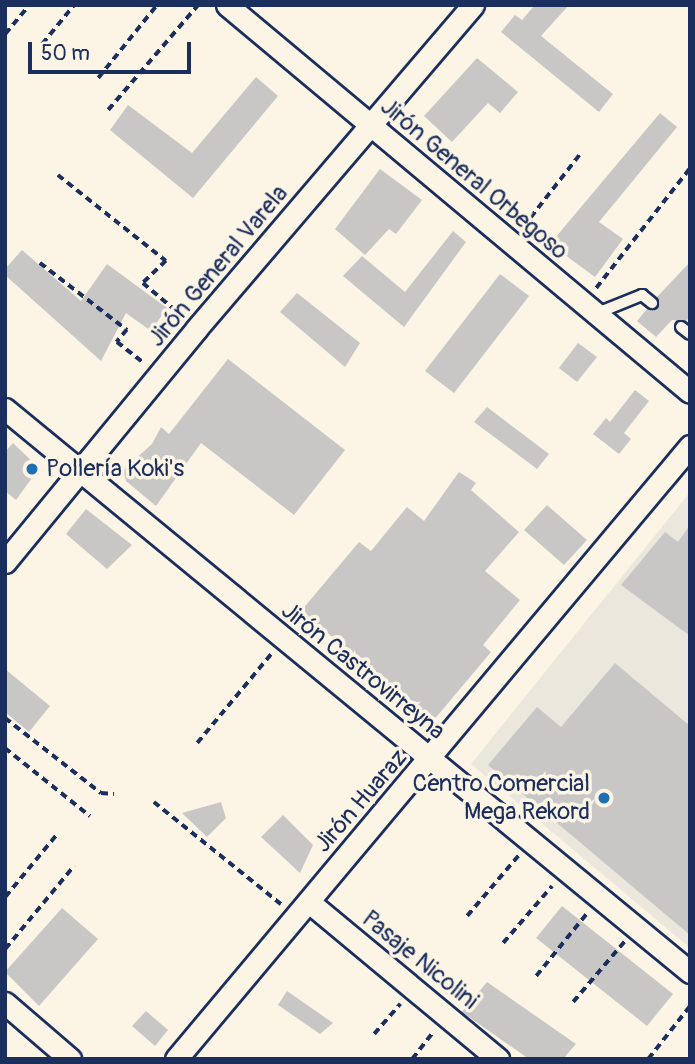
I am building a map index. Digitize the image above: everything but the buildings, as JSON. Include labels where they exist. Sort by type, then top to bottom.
[{"type":"street","name":"Jirón General Orbegoso","points":[[227,5],[690,392]]},
{"type":"street","name":"Jirón General Varela","points":[[5,562],[81,473],[197,328],[371,128],[473,5]]},
{"type":"street","name":"Jirón Castrovirreyna","points":[[5,409],[690,972]]},
{"type":"street","name":"Jirón Huaraz","points":[[176,1059],[430,760],[690,446]]},
{"type":"street","name":"Pasaje Nicolini","points":[[303,909],[413,989],[498,1059]]},
{"type":"street","points":[[5,1003],[70,1059]]},
{"type":"lane","points":[[589,309],[642,295],[652,303]]},
{"type":"path","points":[[5,34],[29,5]]},
{"type":"path","points":[[42,44],[74,5]]},
{"type":"path","points":[[98,78],[157,5]]},
{"type":"path","points":[[108,110],[198,5]]},
{"type":"path","points":[[511,243],[580,154]]},
{"type":"path","points":[[589,309],[690,168]]},
{"type":"path","points":[[58,175],[166,261],[143,284],[197,328]]},
{"type":"path","points":[[40,263],[127,331],[117,342],[160,375]]},
{"type":"path","points":[[197,743],[283,639]]},
{"type":"path","points":[[5,718],[101,793],[114,794]]},
{"type":"path","points":[[5,748],[90,816]]},
{"type":"path","points":[[154,802],[303,909]]},
{"type":"path","points":[[5,897],[58,832]]},
{"type":"path","points":[[467,916],[530,842]]},
{"type":"path","points":[[5,949],[74,866]]},
{"type":"path","points":[[503,943],[565,870]]},
{"type":"path","points":[[536,976],[599,898]]},
{"type":"path","points":[[573,1002],[636,928]]},
{"type":"path","points":[[374,1034],[413,989]]},
{"type":"path","points":[[648,1059],[690,1006]]},
{"type":"path","points":[[412,1059],[446,1016]]},
{"type":"shaded area","points":[[690,492],[690,948],[471,764]]},
{"type":"place","name":"Pollería Koki's","points":[[32,469]]},
{"type":"place","name":"Centro Comercial Mega Rekord","points":[[604,798]]}]
